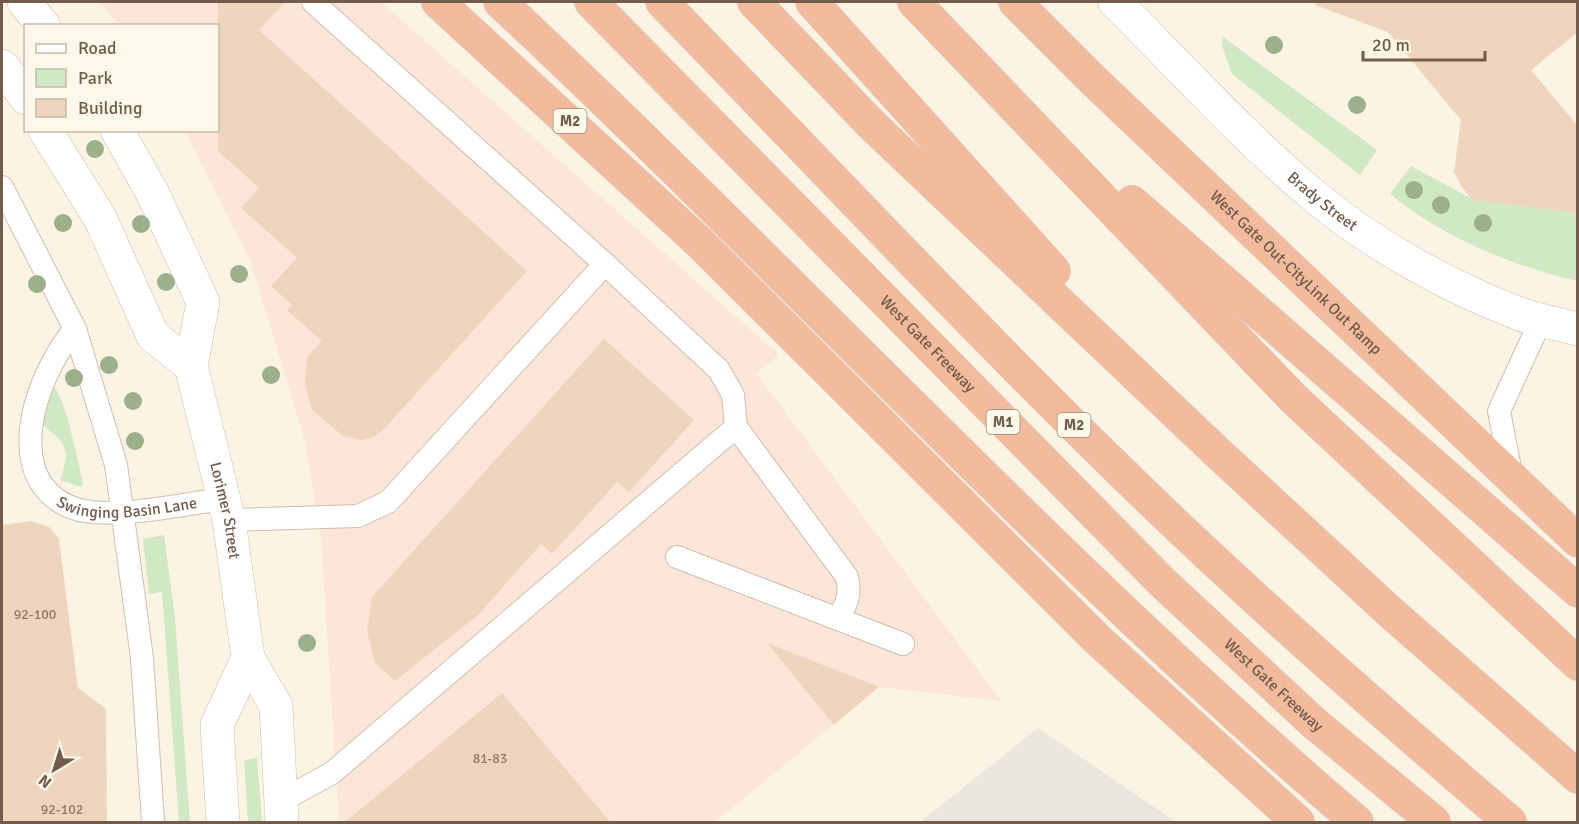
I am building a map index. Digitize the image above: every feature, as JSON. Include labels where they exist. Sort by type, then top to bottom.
[{"type":"highway","name":"M2","points":[[438,2],[699,242],[1098,640],[1298,822]]},
{"type":"highway","points":[[500,2],[625,119],[1154,642],[1357,822]]},
{"type":"highway","points":[[521,2],[625,119]]},
{"type":"highway","name":"West Gate Freeway","points":[[591,2],[1162,582],[1314,723],[1434,822]]},
{"type":"highway","name":"M2","points":[[662,2],[946,297],[1110,461],[1318,657],[1510,822]]},
{"type":"highway","points":[[754,2],[871,124],[1220,455],[1389,611],[1578,777]]},
{"type":"highway","points":[[812,2],[1220,455]]},
{"type":"highway","points":[[914,2],[1293,398],[1578,664]]},
{"type":"highway","name":"West Gate Out-CityLink Out Ramp","points":[[1015,2],[1093,80],[1578,541]]},
{"type":"highway","points":[[953,44],[1578,591]]},
{"type":"main road","points":[[24,2],[42,24]]},
{"type":"main road","name":"Brady Street","points":[[1132,7],[1260,147],[1313,195],[1347,221],[1440,280],[1522,315],[1578,329]]},
{"type":"main road","points":[[2,66],[24,95]]},
{"type":"main road","points":[[46,132],[100,218],[153,336],[191,366]]},
{"type":"main road","name":"Lorimer Street","points":[[118,132],[153,194],[203,302],[191,366],[227,510],[248,658],[276,706],[280,812]]},
{"type":"main road","points":[[223,822],[217,725],[248,658]]},
{"type":"lane","points":[[313,2],[605,264],[719,370],[733,395],[736,427],[847,577],[850,591],[848,601],[838,619]]},
{"type":"lane","points":[[2,187],[75,329],[116,465],[142,658],[153,822]]},
{"type":"lane","name":"Swinging Basin Lane","points":[[75,329],[52,357],[30,400],[18,434],[18,463],[32,486],[54,501],[77,510],[227,510],[358,516],[388,502],[605,264]]},
{"type":"lane","points":[[1513,481],[1500,411],[1541,320]]},
{"type":"lane","points":[[280,812],[332,773],[736,427]]},
{"type":"lane","points":[[677,557],[903,644]]},
{"type":"shaded area","points":[[99,2],[381,2],[779,355],[756,373],[1001,701],[879,687],[715,822],[339,822],[321,540],[305,441],[250,260],[186,132],[219,132],[219,24],[118,24]]},
{"type":"shaded area","points":[[1038,728],[1176,822],[920,822]]},
{"type":"green space","points":[[1223,37],[1377,150],[1360,175],[1232,74],[1222,46]]},
{"type":"green space","points":[[1411,166],[1472,199],[1577,213],[1577,281],[1527,267],[1479,248],[1455,237],[1411,210],[1390,194]]},
{"type":"green space","points":[[54,387],[63,404],[71,432],[83,483],[81,487],[60,480],[66,454],[62,442],[42,425]]},
{"type":"green space","points":[[164,535],[175,618],[190,822],[179,822],[162,592],[149,594],[143,539]]},
{"type":"green space","points":[[257,758],[262,822],[248,822],[244,760]]},
{"type":"building","points":[[218,2],[285,2],[259,30],[527,271],[384,429],[374,437],[361,440],[343,436],[312,410],[305,384],[307,357],[322,341],[287,310],[292,305],[271,286],[297,258],[241,208],[259,188],[218,151]]},
{"type":"building","points":[[1316,2],[1578,2],[1578,32],[1531,70],[1578,126],[1578,213],[1472,200],[1454,172],[1461,120],[1388,32],[1315,5]]},
{"type":"building","points":[[604,339],[694,420],[629,492],[617,482],[552,554],[541,544],[478,615],[395,681],[375,663],[367,631],[372,597]]},
{"type":"building","points":[[31,521],[49,527],[59,539],[78,688],[106,709],[107,822],[2,822],[2,525]]},
{"type":"building","points":[[767,643],[879,687],[834,725]]},
{"type":"building","points":[[502,693],[610,822],[345,822]]}]
